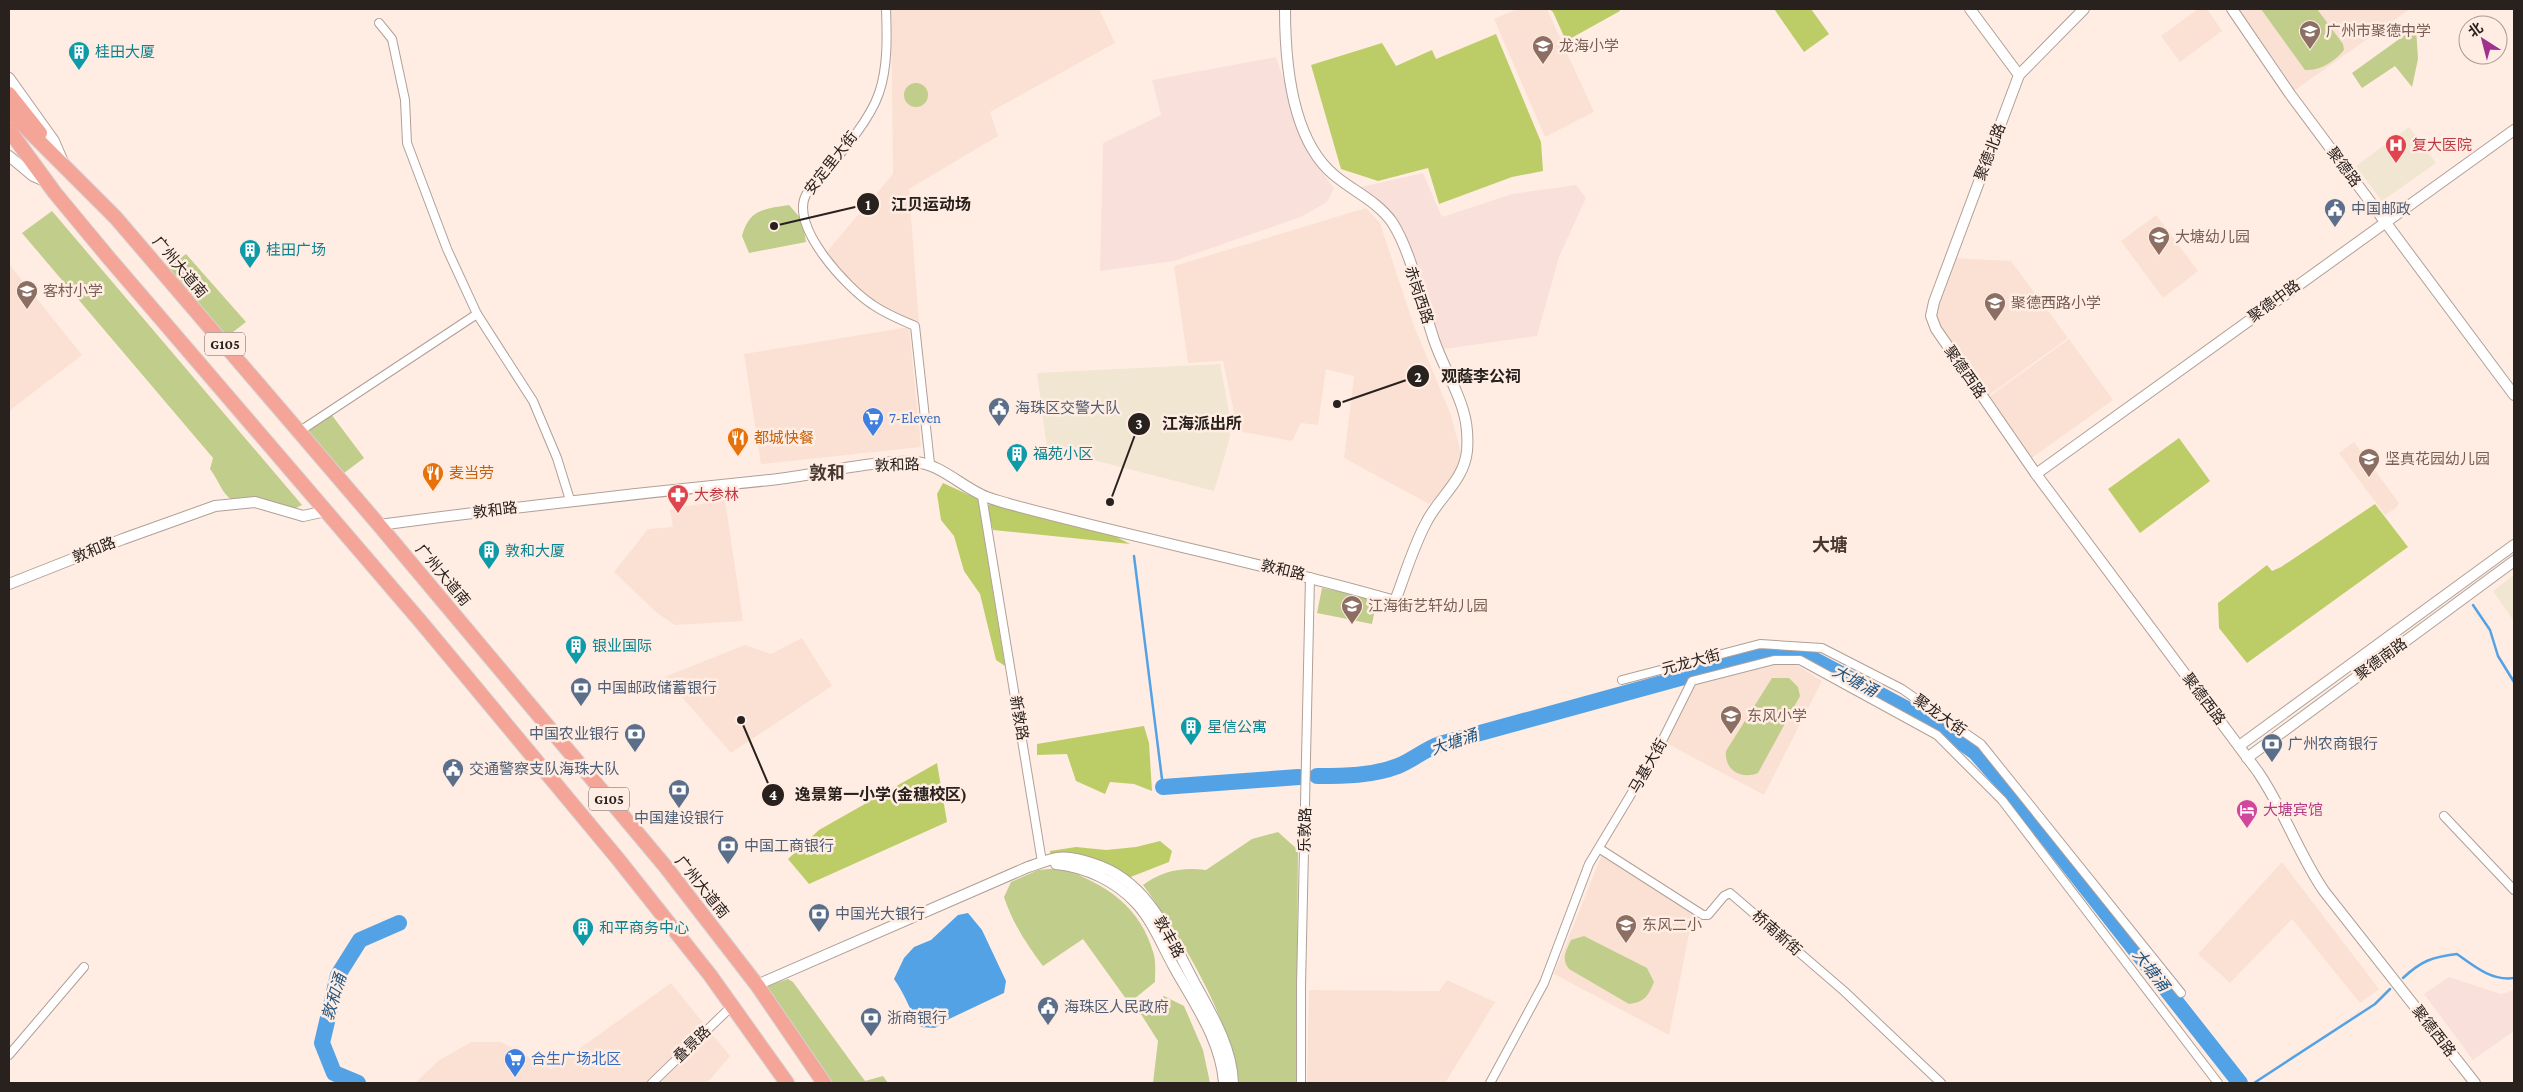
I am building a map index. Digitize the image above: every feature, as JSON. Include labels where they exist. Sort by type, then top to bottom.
[{"type":"highway","points":[[9,94],[65,168]]},
{"type":"highway","name":"广州大道南","points":[[9,111],[116,218],[380,525],[665,866],[758,985],[824,1083]]},
{"type":"highway","name":"G105","points":[[9,130],[47,182],[193,358],[326,511],[618,859],[733,1005],[787,1083]]},
{"type":"highway","points":[[9,145],[47,182]]},
{"type":"street","name":"安定里大街","points":[[886,9],[884,75],[875,102],[853,135],[807,193],[802,202],[802,208],[814,242],[827,260],[849,283],[873,305],[915,326],[930,464]]},
{"type":"street","name":"赤岗西路","points":[[1284,9],[1285,53],[1299,117],[1308,140],[1321,163],[1373,203],[1397,230],[1435,342],[1464,411],[1467,431],[1463,465],[1456,480],[1426,522],[1396,600]]},
{"type":"street","points":[[1970,9],[2019,75]]},
{"type":"street","name":"聚德北路","points":[[1931,316],[1934,302],[2019,75],[2084,9]]},
{"type":"street","name":"聚德路","points":[[2232,9],[2290,94],[2514,395]]},
{"type":"street","points":[[379,24],[392,39],[405,100],[407,144],[447,249],[477,314],[533,401],[557,458],[570,500]]},
{"type":"street","points":[[9,78],[54,141],[65,168]]},
{"type":"street","name":"聚德中路","points":[[2036,474],[2514,130]]},
{"type":"street","points":[[9,156],[33,176],[47,182]]},
{"type":"street","points":[[300,431],[477,314]]},
{"type":"street","name":"聚德西路","points":[[1931,316],[1936,329],[2036,474],[2239,746],[2275,798],[2302,856],[2324,891],[2475,1083]]},
{"type":"street","name":"敦和路","points":[[380,525],[570,500],[807,476],[886,462],[930,464],[982,496],[1109,531],[1310,577],[1396,600]]},
{"type":"street","name":"新敦路","points":[[982,496],[1042,862]]},
{"type":"street","name":"敦和路","points":[[9,584],[123,539],[215,506],[255,502],[303,516],[326,511]]},
{"type":"street","name":"聚德南路","points":[[2239,746],[2514,545]]},
{"type":"street","name":"聚德南路","points":[[2247,758],[2514,561]]},
{"type":"street","name":"乐敦路","points":[[1301,1083],[1301,986],[1310,577]]},
{"type":"street","name":"元龙大街","points":[[1622,680],[1760,644]]},
{"type":"street","name":"聚龙大街","points":[[1760,644],[1822,648],[1902,689],[1982,744],[2181,993]]},
{"type":"street","name":"马基大街","points":[[1490,1083],[1544,983],[1590,864],[1669,729],[1692,681],[1774,660],[1800,660],[1937,734],[2002,800],[2218,1083]]},
{"type":"street","points":[[2444,816],[2514,890]]},
{"type":"street","name":"桥南新街","points":[[1600,849],[1703,915],[1708,915],[1724,896],[1730,893],[1844,991],[1941,1083]]},
{"type":"street","name":"敦丰路","points":[[758,985],[1042,862],[1063,858],[1099,866],[1122,877],[1144,896],[1168,933],[1215,1022],[1231,1064],[1233,1083]]},
{"type":"street","name":"敦丰路","points":[[1042,862],[1079,868],[1097,875],[1112,883],[1137,904],[1205,1022],[1219,1058],[1224,1083]]},
{"type":"street","points":[[9,1055],[84,967]]},
{"type":"street","name":"叠景路","points":[[652,1083],[733,1005]]},
{"type":"shaded area","points":[[891,9],[1099,9],[1115,43],[990,112],[998,136],[909,189],[919,324],[906,321],[866,298],[824,255],[893,174]]},
{"type":"shaded area","name":"龙海小学","points":[[1517,9],[1547,9],[1594,112],[1545,137],[1494,19]]},
{"type":"shaded area","points":[[2198,9],[2207,9],[2222,31],[2180,62],[2161,36]]},
{"type":"shaded area","name":"广州市聚德中学","points":[[2239,9],[2410,9],[2295,90]]},
{"type":"shaded area","points":[[1276,57],[1308,154],[1334,188],[1327,202],[1301,217],[1174,261],[1100,271],[1103,143],[1161,115],[1152,80]]},
{"type":"shaded area","name":"复大医院","points":[[2409,127],[2436,163],[2382,201],[2356,166]]},
{"type":"shaded area","points":[[1423,173],[1442,217],[1512,194],[1576,185],[1586,198],[1559,257],[1537,336],[1444,349],[1401,229],[1387,208],[1361,187]]},
{"type":"shaded area","points":[[1366,208],[1380,223],[1414,326],[1451,415],[1462,457],[1449,485],[1429,504],[1344,458],[1354,376],[1326,369],[1318,425],[1301,423],[1292,441],[1238,431],[1223,361],[1188,363],[1174,266]]},
{"type":"shaded area","name":"大塘幼儿园","points":[[2156,215],[2198,271],[2163,298],[2121,241]]},
{"type":"shaded area","name":"聚德西路小学","points":[[1951,258],[2011,261],[2068,338],[1985,398],[1937,329],[1935,302]]},
{"type":"shaded area","name":"客村小学","points":[[9,264],[82,355],[9,411]]},
{"type":"shaded area","points":[[909,327],[921,447],[761,464],[744,354]]},
{"type":"shaded area","points":[[2069,339],[2113,400],[2029,460],[1986,399]]},
{"type":"shaded area","points":[[1220,364],[1231,423],[1229,441],[1214,491],[1047,448],[1037,373]]},
{"type":"shaded area","name":"坚真花园幼儿园","points":[[2354,442],[2399,503],[2396,508],[2385,515],[2339,453]]},
{"type":"shaded area","points":[[725,500],[743,621],[675,625],[657,613],[614,572],[648,529],[673,527],[670,509]]},
{"type":"shaded area","points":[[2514,575],[2514,621],[2493,591]]},
{"type":"shaded area","points":[[802,638],[832,686],[731,753],[664,677],[745,645],[771,654]]},
{"type":"shaded area","name":"东风小学","points":[[1773,663],[1795,664],[1822,681],[1764,795],[1664,742],[1694,683]]},
{"type":"shaded area","name":"东风二小","points":[[1602,854],[1693,914],[1669,1035],[1554,974]]},
{"type":"shaded area","points":[[2282,862],[2379,989],[2360,1003],[2292,919],[2230,983],[2198,954]]},
{"type":"shaded area","points":[[2449,977],[2501,994],[2514,990],[2514,1031],[2473,1060],[2424,994]]},
{"type":"shaded area","points":[[1447,980],[1495,1002],[1445,1083],[1307,1083],[1309,990],[1439,991]]},
{"type":"shaded area","points":[[671,983],[730,1056],[707,1083],[415,1083],[438,1061],[471,1042],[501,1042],[551,1069]]},
{"type":"green space","points":[[1549,9],[1619,9],[1620,11],[1566,41],[1553,12]]},
{"type":"green space","points":[[1774,9],[1811,9],[1829,34],[1804,52]]},
{"type":"green space","points":[[2261,9],[2317,9],[2343,44],[2344,50],[2326,65],[2316,69],[2305,70]]},
{"type":"green space","points":[[2416,27],[2418,59],[2412,87],[2395,66],[2362,88],[2352,73]]},
{"type":"green space","points":[[1496,34],[1541,142],[1543,171],[1512,177],[1439,204],[1428,168],[1378,181],[1341,169],[1311,65],[1382,43],[1396,66],[1432,50],[1436,59]]},
{"type":"green space","points":[[916,83],[924,87],[928,95],[924,103],[916,107],[908,103],[904,95],[908,87]]},
{"type":"green space","points":[[789,205],[802,220],[806,242],[749,253],[742,236],[745,227],[753,215],[765,209]]},
{"type":"green space","points":[[52,211],[302,505],[294,509],[232,500],[225,494],[210,469],[213,458],[22,233]]},
{"type":"green space","points":[[186,254],[246,322],[224,339],[165,270]]},
{"type":"green space","points":[[331,414],[364,458],[340,476],[306,432]]},
{"type":"green space","points":[[2179,438],[2210,481],[2140,533],[2108,489]]},
{"type":"green space","points":[[943,483],[978,499],[1005,666],[996,660],[980,594],[964,571],[954,536],[941,520],[937,494]]},
{"type":"green space","points":[[991,503],[1111,534],[1130,544],[993,530],[987,507]]},
{"type":"green space","points":[[2375,504],[2408,547],[2247,663],[2219,628],[2218,603],[2267,565],[2272,571],[2281,567]]},
{"type":"green space","points":[[1322,588],[1377,599],[1372,624],[1317,613]]},
{"type":"green space","points":[[1772,678],[1789,678],[1798,687],[1800,696],[1758,773],[1752,775],[1740,774],[1731,768],[1726,758],[1726,751]]},
{"type":"green space","points":[[1144,726],[1149,743],[1152,791],[1134,784],[1110,782],[1105,794],[1076,781],[1067,754],[1037,755],[1037,744]]},
{"type":"green space","points":[[937,763],[947,822],[809,884],[788,859],[819,830]]},
{"type":"green space","points":[[1278,832],[1298,850],[1296,1083],[1239,1083],[1234,1058],[1215,1006],[1188,954],[1143,885],[1157,876],[1173,871],[1189,869],[1206,870],[1252,839]]},
{"type":"green space","points":[[1160,841],[1172,851],[1169,862],[1128,878],[1120,871],[1102,862],[1072,857],[1051,857],[1050,851],[1076,847],[1106,850],[1136,847]]},
{"type":"green space","points":[[1062,868],[1093,882],[1120,899],[1131,910],[1148,938],[1155,958],[1155,982],[1129,1003],[1083,939],[1043,966],[1026,942],[1007,906],[1004,897],[1011,882],[1038,870]]},
{"type":"green space","points":[[1584,936],[1647,968],[1654,982],[1650,991],[1642,1000],[1629,1004],[1569,969],[1565,961],[1567,948],[1571,940]]},
{"type":"green space","points":[[788,979],[793,982],[865,1081],[883,1076],[888,1083],[830,1083],[764,987]]},
{"type":"green space","points":[[1164,996],[1184,1006],[1203,1050],[1210,1083],[1153,1083],[1158,1041],[1139,1011]]},
{"type":"water","points":[[968,913],[982,930],[1006,981],[1004,993],[947,1020],[935,1028],[920,1027],[894,979],[904,958],[914,947],[931,940],[958,915]]},
{"type":"waterway","points":[[1134,556],[1163,787]]},
{"type":"waterway","points":[[2473,605],[2490,630],[2498,656],[2514,682]]},
{"type":"waterway","name":"大塘涌","points":[[1317,776],[1358,775],[1378,772],[1403,764],[1440,744],[1764,655],[1800,652],[1939,726],[1975,752],[2014,796],[2240,1083]]},
{"type":"waterway","name":"大塘涌","points":[[1163,787],[1299,777]]},
{"type":"waterway","name":"敦和涌","points":[[358,1083],[334,1073],[322,1043],[338,975],[360,940],[399,923]]},
{"type":"waterway","points":[[2403,978],[2427,961],[2457,954],[2491,975],[2514,978]]},
{"type":"waterway","points":[[2254,1083],[2375,1004],[2390,989]]},
{"type":"place","name":"广州市聚德中学","points":[[2310,50]]},
{"type":"place","name":"龙海小学","points":[[1543,65]]},
{"type":"place","name":"桂田大厦","points":[[79,71]]},
{"type":"place","name":"复大医院","points":[[2396,164]]},
{"type":"place","name":"江贝运动场","points":[[774,226]]},
{"type":"place","name":"中国邮政","points":[[2335,228]]},
{"type":"place","name":"大塘幼儿园","points":[[2159,256]]},
{"type":"place","name":"桂田广场","points":[[250,269]]},
{"type":"place","name":"客村小学","points":[[27,310]]},
{"type":"place","name":"聚德西路小学","points":[[1995,322]]},
{"type":"place","name":"观蔭李公祠","points":[[1337,404]]},
{"type":"place","name":"海珠区交警大队","points":[[999,427]]},
{"type":"place","name":"7-Eleven","points":[[873,437]]},
{"type":"place","name":"都城快餐","points":[[738,457]]},
{"type":"place","name":"福苑小区","points":[[1017,473]]},
{"type":"place","name":"坚真花园幼儿园","points":[[2369,478]]},
{"type":"place","name":"麦当劳","points":[[433,492]]},
{"type":"place","name":"江海派出所","points":[[1110,502]]},
{"type":"place","name":"大参林","points":[[678,514]]},
{"type":"place","name":"敦和大厦","points":[[489,570]]},
{"type":"place","name":"江海街艺轩幼儿园","points":[[1352,625]]},
{"type":"place","name":"银业国际","points":[[576,665]]},
{"type":"place","name":"中国邮政储蓄银行","points":[[581,707]]},
{"type":"place","name":"逸景第一小学(金穗校区)","points":[[741,720]]},
{"type":"place","name":"东风小学","points":[[1731,735]]},
{"type":"place","name":"星信公寓","points":[[1191,746]]},
{"type":"place","name":"中国农业银行","points":[[635,753]]},
{"type":"place","name":"广州农商银行","points":[[2272,763]]},
{"type":"place","name":"交通警察支队海珠大队","points":[[453,788]]},
{"type":"place","name":"中国建设银行","points":[[679,809]]},
{"type":"place","name":"大塘宾馆","points":[[2247,829]]},
{"type":"place","name":"中国工商银行","points":[[728,865]]},
{"type":"place","name":"中国光大银行","points":[[819,933]]},
{"type":"place","name":"东风二小","points":[[1626,944]]},
{"type":"place","name":"和平商务中心","points":[[583,947]]},
{"type":"place","name":"海珠区人民政府","points":[[1048,1026]]},
{"type":"place","name":"浙商银行","points":[[871,1037]]},
{"type":"place","name":"合生广场北区","points":[[515,1078]]},
{"type":"district","name":"敦和","points":[[827,473]]},
{"type":"district","name":"大塘","points":[[1830,545]]}]
